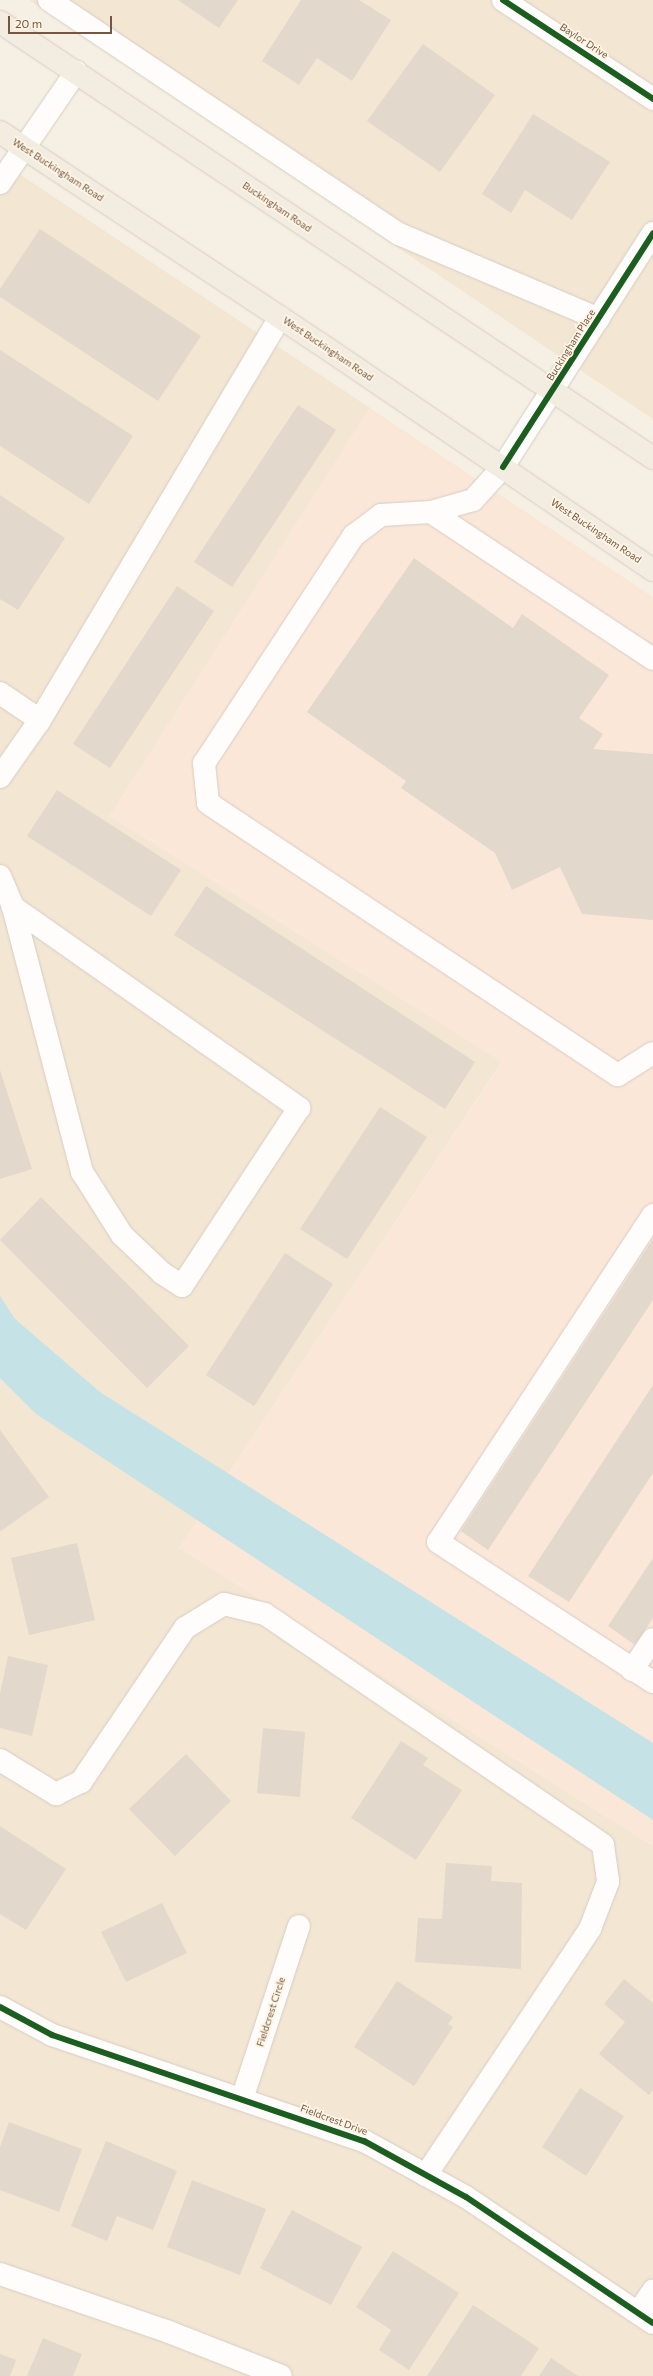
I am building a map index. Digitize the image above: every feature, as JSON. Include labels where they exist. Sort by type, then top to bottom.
[{"type":"main road","name":"Buckingham Road","points":[[0,22],[554,391]]},
{"type":"main road","name":"West Buckingham Road","points":[[0,132],[280,317],[653,570]]},
{"type":"main road","points":[[554,391],[653,458]]},
{"type":"street","points":[[49,0],[399,234],[599,319]]},
{"type":"street","name":"Baylor Drive","points":[[503,0],[653,99]]},
{"type":"street","points":[[0,183],[76,72]]},
{"type":"street","name":"Buckingham Place","points":[[653,233],[554,391],[503,467],[473,500],[431,512],[381,515],[354,535],[204,762],[208,803],[618,1075],[653,1053]]},
{"type":"street","points":[[0,777],[40,720],[280,317]]},
{"type":"street","points":[[431,512],[653,659]]},
{"type":"street","points":[[0,693],[40,720]]},
{"type":"street","points":[[0,876],[13,907],[82,1172],[122,1235],[162,1273],[182,1286],[299,1108],[13,907]]},
{"type":"street","points":[[653,1215],[438,1542],[632,1670],[653,1682]]},
{"type":"street","points":[[0,1760],[56,1794],[81,1782],[185,1628],[224,1604],[265,1614],[602,1845],[608,1882],[590,1929],[426,2175]]},
{"type":"street","points":[[632,1670],[653,1639]]},
{"type":"street","name":"Fieldcrest Circle","points":[[242,2099],[299,1926]]},
{"type":"street","name":"Fieldcrest Drive","points":[[0,2007],[52,2035],[364,2141],[466,2197],[646,2318]]},
{"type":"street","points":[[0,2274],[169,2332],[281,2376]]},
{"type":"street","points":[[646,2318],[653,2291]]},
{"type":"shaded area","points":[[29,0],[653,0],[653,419]]},
{"type":"shaded area","points":[[0,161],[370,408],[110,816],[502,1061],[179,1548],[653,1846],[653,2376],[0,2376]]},
{"type":"shaded area","points":[[370,408],[653,597],[653,1846],[179,1548],[502,1062],[110,816]]},
{"type":"water","points":[[0,1296],[15,1319],[100,1392],[653,1743],[653,1820],[36,1414],[0,1378]]},
{"type":"building","points":[[178,0],[238,0],[219,28]]},
{"type":"building","points":[[301,0],[359,0],[391,20],[352,81],[317,58],[299,85],[262,61]]},
{"type":"building","points":[[423,44],[495,95],[440,172],[367,121]]},
{"type":"building","points":[[533,114],[610,162],[572,220],[525,190],[511,213],[482,194]]},
{"type":"building","points":[[40,229],[201,336],[158,401],[0,297],[0,289]]},
{"type":"building","points":[[0,350],[133,436],[89,504],[0,446]]},
{"type":"building","points":[[298,405],[336,430],[232,587],[194,562]]},
{"type":"building","points":[[0,495],[65,538],[18,610],[0,599]]},
{"type":"building","points":[[414,558],[513,628],[522,614],[609,675],[579,718],[603,734],[593,749],[653,754],[653,920],[582,914],[560,867],[512,890],[495,853],[401,788],[406,781],[307,712]]},
{"type":"building","points":[[177,586],[214,611],[110,768],[73,744]]},
{"type":"building","points":[[57,790],[181,870],[151,916],[27,836]]},
{"type":"building","points":[[206,886],[475,1062],[445,1109],[174,935]]},
{"type":"building","points":[[0,1070],[32,1169],[0,1179]]},
{"type":"building","points":[[380,1107],[427,1137],[347,1259],[300,1229]]},
{"type":"building","points":[[41,1197],[189,1346],[147,1388],[0,1240]]},
{"type":"building","points":[[653,1239],[653,1300],[488,1550],[461,1531]]},
{"type":"building","points":[[285,1253],[333,1284],[254,1406],[206,1375]]},
{"type":"building","points":[[653,1385],[653,1473],[569,1602],[528,1576]]},
{"type":"building","points":[[0,1430],[49,1497],[1,1531],[0,1530]]},
{"type":"building","points":[[77,1543],[95,1620],[29,1635],[11,1558]]},
{"type":"building","points":[[653,1558],[653,1618],[635,1645],[608,1626]]},
{"type":"building","points":[[8,1656],[48,1665],[32,1736],[0,1728],[0,1694]]},
{"type":"building","points":[[263,1728],[305,1732],[300,1797],[257,1793]]},
{"type":"building","points":[[401,1741],[428,1758],[423,1765],[462,1790],[416,1860],[351,1818]]},
{"type":"building","points":[[186,1754],[231,1801],[175,1856],[129,1809]]},
{"type":"building","points":[[0,1826],[66,1869],[26,1930],[0,1914]]},
{"type":"building","points":[[446,1863],[492,1866],[491,1881],[522,1883],[521,1969],[415,1962],[418,1918],[442,1919]]},
{"type":"building","points":[[162,1903],[187,1953],[126,1982],[101,1932]]},
{"type":"building","points":[[624,1979],[653,2003],[653,2090],[649,2095],[599,2054],[625,2022],[604,2004]]},
{"type":"building","points":[[397,1981],[453,2017],[448,2024],[453,2027],[414,2086],[354,2047]]},
{"type":"building","points":[[580,2088],[624,2116],[586,2176],[542,2147]]},
{"type":"building","points":[[9,2122],[82,2149],[59,2212],[0,2190],[0,2147]]},
{"type":"building","points":[[106,2141],[177,2171],[153,2230],[117,2216],[107,2241],[71,2226]]},
{"type":"building","points":[[192,2180],[266,2209],[240,2275],[167,2247]]},
{"type":"building","points":[[292,2210],[362,2247],[331,2305],[260,2268]]},
{"type":"building","points":[[393,2251],[459,2293],[409,2370],[379,2350],[391,2330],[356,2307]]},
{"type":"building","points":[[473,2305],[539,2348],[521,2376],[427,2376]]},
{"type":"building","points":[[43,2338],[82,2354],[73,2376],[27,2376]]},
{"type":"building","points":[[0,2354],[16,2360],[10,2376],[0,2376]]},
{"type":"building","points":[[551,2358],[578,2376],[539,2376]]},
{"type":"cycle path","points":[[503,0],[653,99]]},
{"type":"cycle path","points":[[503,467],[653,233]]},
{"type":"cycle path","points":[[0,2007],[52,2035],[364,2141],[466,2197],[653,2323]]}]
